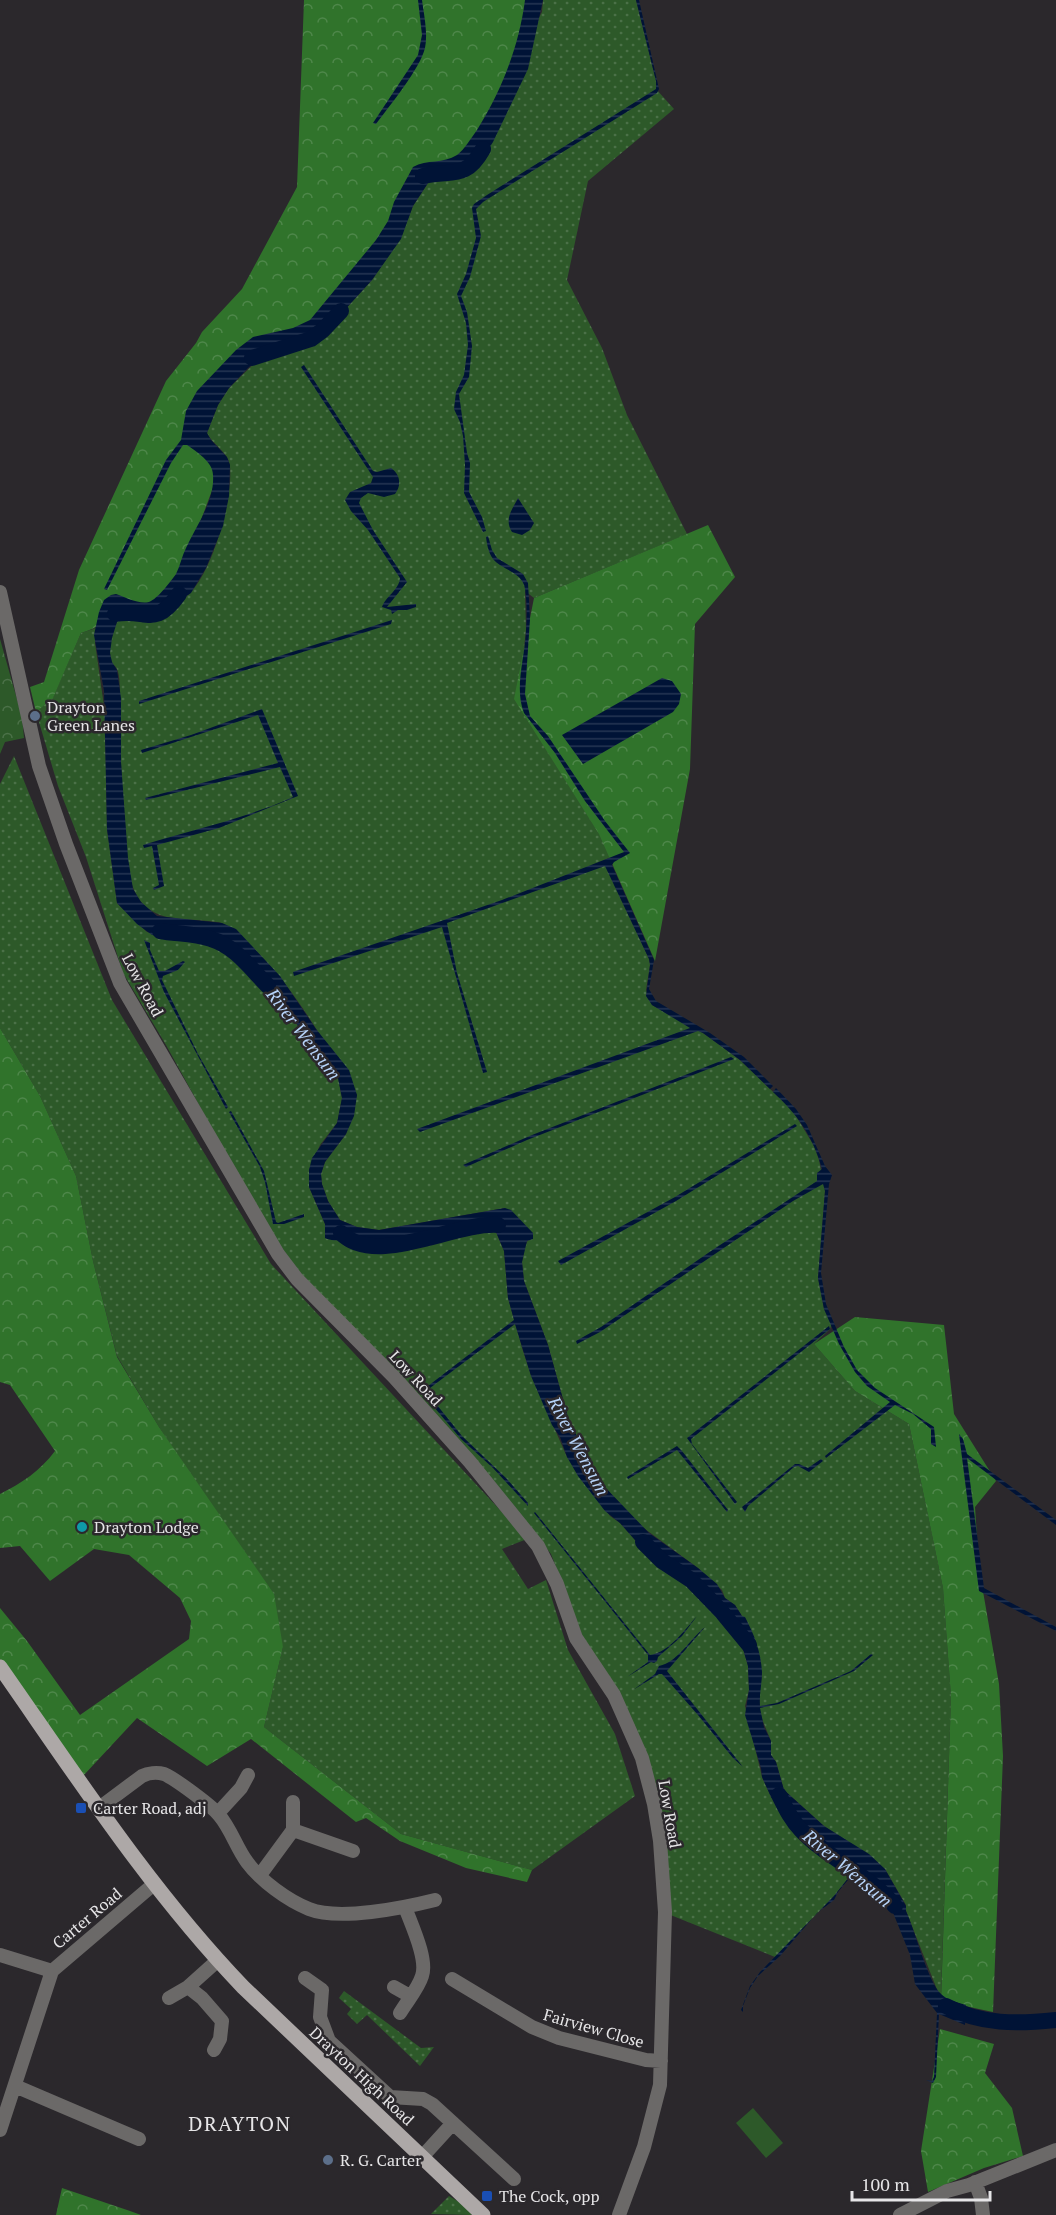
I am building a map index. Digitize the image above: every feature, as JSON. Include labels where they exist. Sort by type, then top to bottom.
[{"type":"main road","name":"Drayton High Road","points":[[0,1667],[154,1884],[217,1961],[483,2215]]},
{"type":"street","name":"Low Road","points":[[0,591],[42,774],[66,844],[120,983],[278,1254],[297,1279],[393,1377],[462,1453],[538,1546],[557,1584],[576,1638],[614,1695],[642,1758],[654,1804],[660,1841],[665,1912],[660,2085],[644,2147],[620,2215]]},
{"type":"street","points":[[99,1808],[142,1776],[154,1773],[164,1774],[218,1813],[248,1863],[277,1890],[302,1906],[320,1912],[337,1914],[405,1907],[435,1900]]},
{"type":"street","points":[[218,1813],[241,1788],[248,1775]]},
{"type":"street","points":[[260,1875],[293,1830],[293,1802]]},
{"type":"street","points":[[293,1830],[318,1830],[353,1851]]},
{"type":"street","name":"Carter Road","points":[[0,2130],[52,1971],[154,1884]]},
{"type":"street","points":[[400,2013],[418,1985],[423,1968],[420,1949],[405,1907]]},
{"type":"street","points":[[0,1955],[52,1971]]},
{"type":"street","points":[[169,1998],[188,1987],[217,1961]]},
{"type":"street","points":[[305,1978],[322,1990],[320,2017],[329,2041],[390,2097],[425,2099],[513,2179]]},
{"type":"street","name":"Fairview Close","points":[[454,1986],[550,2034],[597,2048],[661,2061]]},
{"type":"street","points":[[188,1987],[202,1998],[222,2021],[220,2038],[214,2050]]},
{"type":"street","points":[[394,1987],[410,1996]]},
{"type":"street","points":[[15,2086],[139,2139]]},
{"type":"street","points":[[422,2157],[453,2123]]},
{"type":"street","points":[[900,2215],[930,2198],[1056,2150]]},
{"type":"street","points":[[975,2182],[983,2215]]},
{"type":"green space","points":[[304,0],[529,0],[527,28],[472,165],[456,174],[428,175],[334,319],[311,339],[257,355],[199,413],[205,454],[217,477],[169,606],[154,615],[125,614],[81,633],[53,698],[36,712],[30,687],[44,682],[79,570],[166,381],[202,332],[242,289],[297,187]]},
{"type":"green space","points":[[543,0],[636,0],[656,89],[674,109],[588,181],[567,280],[602,348],[627,415],[687,534],[534,598],[525,591],[526,630],[521,674],[624,852],[604,860],[649,959],[646,990],[652,1005],[703,1033],[740,1060],[793,1111],[814,1146],[825,1191],[818,1278],[824,1309],[832,1324],[830,1329],[814,1344],[855,1391],[909,1424],[943,1588],[951,1697],[941,1994],[938,1992],[906,1911],[906,1905],[885,1869],[824,1826],[784,1790],[776,1762],[771,1755],[771,1741],[760,1714],[759,1695],[762,1674],[742,1616],[735,1605],[725,1598],[722,1590],[698,1568],[641,1526],[601,1483],[569,1421],[548,1345],[524,1281],[522,1262],[528,1240],[505,1208],[379,1230],[357,1227],[340,1220],[328,1201],[321,1174],[325,1162],[346,1134],[357,1095],[299,1003],[266,961],[247,942],[221,923],[165,916],[147,908],[134,890],[130,877],[122,779],[120,682],[111,658],[111,642],[117,622],[125,615],[159,613],[190,593],[214,551],[225,515],[230,480],[229,461],[207,433],[218,405],[229,388],[260,358],[287,343],[330,326],[372,280],[400,239],[413,206],[430,180],[457,171],[542,12]]},
{"type":"green space","points":[[708,525],[735,577],[695,624],[690,769],[655,961],[599,834],[514,699],[534,598]]},
{"type":"green space","points":[[96,628],[95,643],[105,713],[107,829],[117,903],[147,932],[166,936],[201,932],[215,933],[222,937],[277,996],[315,1050],[333,1069],[338,1078],[342,1098],[337,1123],[320,1145],[309,1170],[309,1187],[325,1224],[325,1238],[363,1245],[469,1226],[486,1227],[496,1232],[504,1251],[508,1298],[523,1351],[531,1375],[567,1457],[610,1516],[620,1523],[642,1548],[693,1581],[710,1604],[738,1632],[748,1666],[749,1690],[745,1706],[762,1777],[771,1797],[804,1831],[827,1843],[857,1867],[834,1896],[775,1957],[668,1914],[644,1755],[584,1640],[551,1554],[493,1480],[305,1281],[262,1219],[166,1045],[123,973],[86,857],[58,786],[36,712],[53,697],[81,633]]},
{"type":"green space","points":[[0,639],[22,717],[24,738],[5,742],[0,754]]},
{"type":"green space","points":[[14,756],[112,1000],[271,1264],[527,1539],[502,1549],[528,1589],[546,1580],[568,1650],[615,1734],[635,1796],[532,1870],[401,1834],[264,1727],[283,1647],[213,1508],[159,1427],[117,1356],[93,1261],[76,1176],[40,1096],[0,1028],[0,784]]},
{"type":"green space","points":[[0,1028],[40,1096],[76,1176],[93,1261],[117,1357],[159,1427],[274,1594],[283,1647],[264,1727],[401,1834],[532,1870],[527,1882],[466,1868],[400,1841],[366,1818],[356,1822],[251,1739],[207,1766],[137,1718],[83,1776],[0,1665],[0,1608],[27,1641],[80,1715],[189,1639],[191,1621],[180,1598],[129,1555],[94,1549],[50,1581],[20,1546],[0,1548],[0,1494],[30,1476],[55,1451],[10,1385],[0,1382]]},
{"type":"green space","points":[[855,1317],[944,1325],[954,1414],[996,1481],[975,1507],[979,1568],[999,1684],[1003,1756],[993,2012],[941,2001],[951,1697],[943,1588],[909,1424],[855,1391],[814,1344]]},
{"type":"green space","points":[[344,1991],[421,2048],[434,2047],[420,2066],[367,2015],[357,2024],[347,2014],[351,2009],[339,1998]]},
{"type":"green space","points":[[940,2029],[994,2044],[985,2073],[1012,2108],[1023,2156],[984,2168],[928,2192],[921,2151]]},
{"type":"green space","points":[[753,2108],[783,2143],[766,2158],[736,2123]]},
{"type":"green space","points":[[62,2188],[130,2211],[141,2215],[56,2215]]},
{"type":"green space","points":[[449,2196],[464,2205],[472,2215],[431,2214]]},
{"type":"water","points":[[418,0],[422,0],[426,30],[422,57],[376,124],[373,123],[418,55],[422,35]]},
{"type":"water","points":[[525,0],[543,0],[528,69],[484,156],[471,167],[430,180],[413,206],[401,239],[372,280],[330,326],[303,339],[287,343],[260,358],[229,388],[218,405],[207,433],[227,457],[230,465],[229,496],[223,526],[206,568],[191,593],[160,613],[128,615],[121,617],[117,622],[110,653],[117,670],[121,698],[121,762],[128,858],[133,889],[141,902],[157,916],[222,923],[236,929],[280,976],[316,1029],[349,1070],[357,1095],[354,1116],[346,1134],[325,1162],[321,1174],[328,1201],[340,1220],[357,1227],[379,1230],[505,1208],[511,1210],[533,1233],[533,1239],[527,1241],[522,1262],[524,1281],[548,1345],[569,1421],[601,1483],[649,1533],[717,1584],[725,1598],[735,1605],[745,1617],[760,1657],[762,1672],[760,1706],[777,1703],[851,1671],[871,1654],[873,1655],[854,1671],[779,1704],[760,1708],[764,1727],[771,1741],[771,1755],[776,1762],[784,1790],[824,1826],[869,1854],[885,1869],[906,1906],[922,1955],[936,1988],[947,1998],[966,2005],[965,2025],[939,2014],[936,2077],[933,2083],[926,2080],[932,2081],[934,2077],[937,2013],[915,1984],[910,1955],[892,1910],[873,1879],[861,1868],[857,1869],[834,1900],[819,1912],[857,1867],[827,1843],[804,1831],[771,1797],[762,1777],[745,1715],[749,1690],[748,1666],[738,1632],[710,1604],[693,1581],[642,1548],[620,1523],[605,1511],[578,1476],[567,1457],[531,1376],[515,1324],[430,1388],[428,1386],[514,1320],[508,1298],[504,1251],[496,1232],[486,1227],[463,1227],[388,1245],[325,1238],[325,1224],[309,1187],[309,1170],[312,1158],[337,1123],[342,1098],[338,1078],[333,1068],[315,1050],[277,996],[222,937],[215,933],[201,932],[166,936],[152,935],[137,924],[117,903],[107,829],[104,691],[94,635],[104,600],[116,594],[138,602],[151,601],[161,593],[176,574],[208,504],[213,485],[210,466],[204,458],[187,445],[183,445],[171,463],[107,590],[104,589],[166,460],[181,440],[186,411],[197,391],[236,350],[253,337],[293,328],[310,320],[376,240],[388,221],[394,202],[413,167],[452,158],[463,150],[486,115],[502,83],[514,51]]},
{"type":"water","points":[[636,0],[639,0],[659,89],[657,93],[483,202],[476,209],[481,236],[470,277],[461,296],[467,312],[472,346],[469,377],[459,394],[470,463],[469,492],[482,517],[486,531],[483,532],[464,493],[463,436],[454,409],[456,392],[464,375],[468,345],[466,323],[457,294],[466,274],[476,238],[472,208],[487,195],[656,89]]},
{"type":"water","points":[[304,365],[373,471],[391,468],[398,476],[399,487],[395,494],[384,497],[368,493],[361,498],[359,503],[373,530],[407,582],[387,607],[416,604],[416,607],[398,610],[392,614],[391,610],[382,607],[400,578],[345,500],[350,492],[371,483],[373,477],[301,367]]},
{"type":"water","points":[[518,498],[534,523],[530,530],[522,535],[512,532],[509,523]]},
{"type":"water","points":[[488,536],[497,558],[523,574],[528,583],[530,619],[525,694],[530,716],[548,736],[605,821],[630,853],[612,865],[654,960],[649,989],[656,1001],[710,1033],[744,1057],[773,1086],[770,1089],[740,1060],[698,1031],[420,1132],[417,1129],[690,1028],[652,1005],[646,996],[649,959],[605,866],[447,923],[457,973],[487,1072],[483,1073],[442,927],[294,976],[293,972],[502,900],[624,852],[585,801],[555,753],[524,713],[520,683],[526,626],[525,589],[516,575],[493,559],[487,545],[486,537]]},
{"type":"water","points":[[392,620],[391,624],[139,704],[139,701]]},
{"type":"water","points":[[662,678],[672,681],[681,694],[679,704],[673,712],[583,764],[562,735]]},
{"type":"water","points":[[262,709],[298,796],[219,828],[157,845],[164,886],[154,890],[153,888],[159,885],[152,846],[144,848],[143,845],[238,818],[293,797],[280,767],[146,800],[145,798],[278,763],[258,715],[142,753],[141,750],[191,735]]},
{"type":"water","points":[[144,940],[150,943],[150,950],[159,971],[165,971],[185,962],[178,970],[163,976],[162,980],[198,1054],[228,1107],[226,1109],[164,992]]},
{"type":"water","points":[[731,1057],[734,1059],[527,1140],[466,1167],[463,1165],[532,1135]]},
{"type":"water","points":[[776,1088],[796,1109],[807,1125],[825,1166],[832,1175],[829,1184],[821,1273],[826,1304],[844,1347],[857,1370],[875,1388],[934,1427],[936,1447],[931,1444],[931,1429],[913,1414],[895,1405],[826,1458],[825,1456],[890,1402],[867,1386],[855,1372],[839,1344],[824,1309],[818,1278],[825,1191],[823,1184],[793,1201],[600,1332],[577,1344],[576,1341],[601,1327],[817,1181],[817,1173],[822,1169],[814,1146],[797,1117],[773,1092]]},
{"type":"water","points":[[231,1111],[264,1171],[276,1222],[304,1214],[304,1217],[284,1224],[273,1224],[260,1167],[229,1112]]},
{"type":"water","points":[[795,1124],[797,1126],[676,1201],[561,1265],[558,1261],[675,1197]]},
{"type":"water","points":[[829,1326],[830,1329],[691,1439],[692,1444],[737,1502],[735,1504],[687,1438]]},
{"type":"water","points":[[424,1389],[462,1436],[507,1479],[528,1503],[528,1506],[493,1468],[461,1439],[419,1392]]},
{"type":"water","points":[[959,1434],[963,1439],[967,1454],[1056,1520],[1056,1525],[967,1458],[984,1588],[1056,1627],[1056,1631],[979,1591]]},
{"type":"water","points":[[677,1446],[728,1510],[727,1512],[677,1450],[628,1479],[627,1477]]},
{"type":"water","points":[[821,1459],[823,1461],[809,1472],[798,1466],[794,1467],[748,1506],[745,1512],[742,1507],[795,1464],[808,1468]]},
{"type":"water","points":[[535,1512],[650,1655],[670,1645],[697,1616],[682,1636],[658,1657],[657,1661],[651,1662],[627,1677],[648,1662],[648,1655]]},
{"type":"water","points":[[705,1627],[667,1671],[743,1767],[662,1674],[633,1690],[655,1674],[659,1666],[678,1655]]},
{"type":"water","points":[[814,1917],[780,1956],[758,1976],[750,1988],[743,2012],[741,2010],[750,1986],[760,1972]]},
{"type":"waterway","name":"River Wensum","points":[[423,176],[464,170],[483,149]]},
{"type":"waterway","name":"River Wensum","points":[[252,358],[311,339],[341,311]]},
{"type":"waterway","name":"River Wensum","points":[[115,614],[156,614],[170,605],[179,594]]},
{"type":"waterway","name":"River Wensum","points":[[160,931],[198,936],[220,942],[242,959],[268,986]]},
{"type":"waterway","name":"River Wensum","points":[[341,1233],[356,1243],[374,1246],[394,1245],[480,1226],[498,1225]]},
{"type":"waterway","name":"River Wensum","points":[[643,1542],[662,1561],[691,1580],[749,1645]]},
{"type":"waterway","name":"River Wensum","points":[[779,1795],[801,1830],[823,1850],[873,1885],[895,1906]]},
{"type":"waterway","name":"River Wensum","points":[[946,2006],[973,2017],[1000,2022],[1056,2020]]},
{"type":"place","name":"Drayton Green Lanes","points":[[35,716]]},
{"type":"place","name":"Drayton Lodge","points":[[82,1527]]},
{"type":"place","name":"Carter Road, adj","points":[[81,1808]]},
{"type":"place","name":"R. G. Carter","points":[[328,2160]]},
{"type":"place","name":"The Cock, opp","points":[[487,2196]]},
{"type":"district","name":"DRAYTON","points":[[240,2123]]}]
